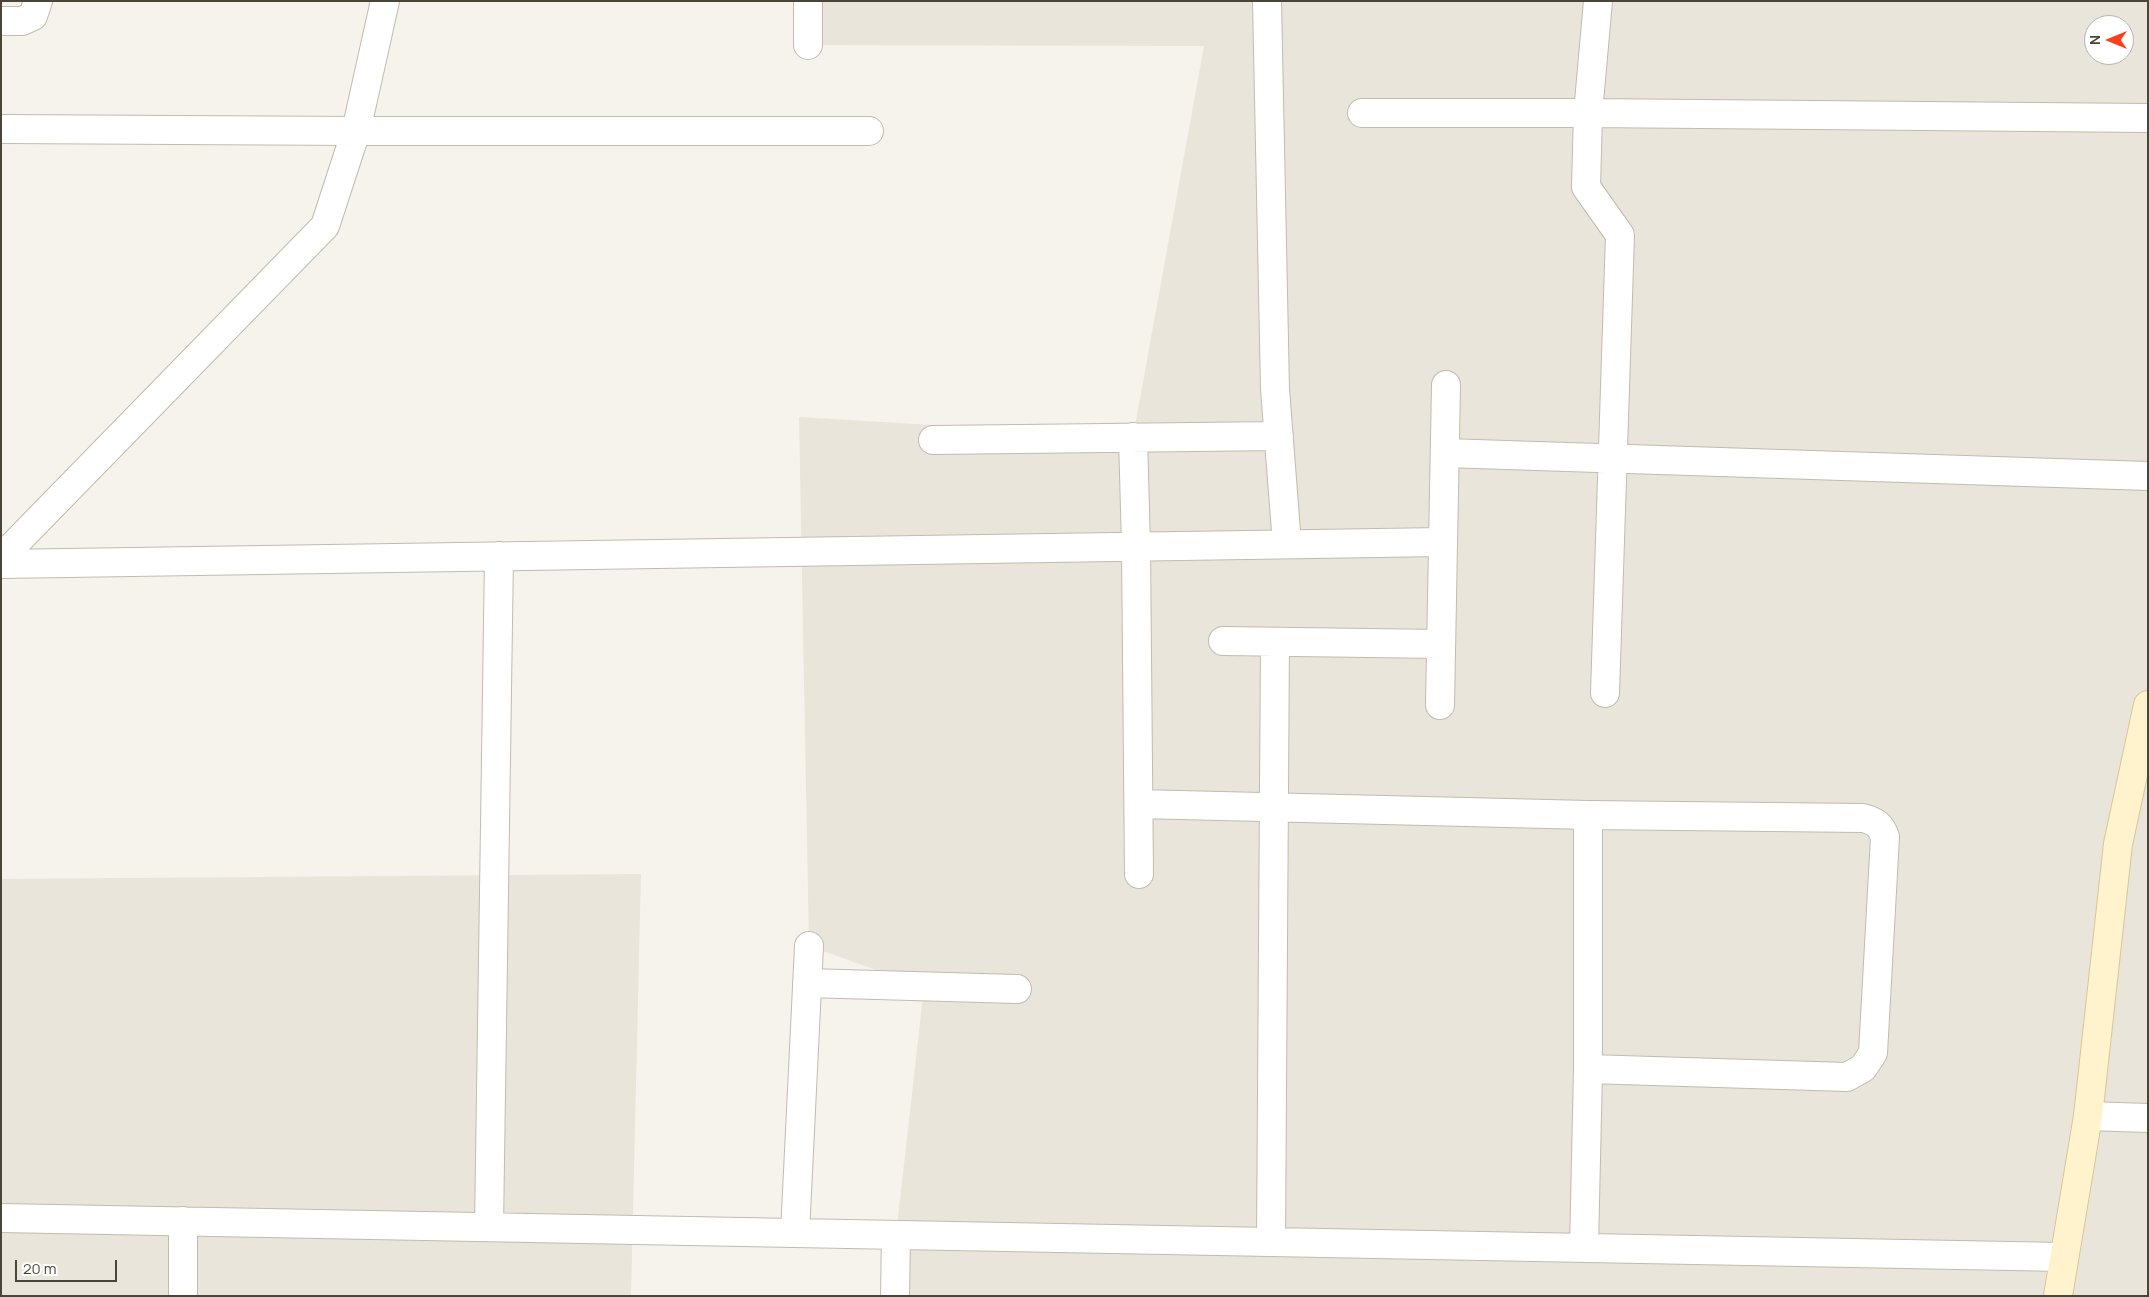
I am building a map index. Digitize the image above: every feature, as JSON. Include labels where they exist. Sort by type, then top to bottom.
[{"type":"street","points":[[1,21],[22,21],[33,16],[38,1]]},
{"type":"street","points":[[1,558],[325,226],[356,132],[385,1]]},
{"type":"street","points":[[808,1],[808,46]]},
{"type":"street","points":[[1267,1],[1275,389],[1287,544]]},
{"type":"street","points":[[1598,1],[1588,112],[1586,187],[1620,236],[1605,693]]},
{"type":"street","points":[[1362,114],[1588,112],[2148,118]]},
{"type":"street","points":[[1,129],[356,132],[869,132]]},
{"type":"street","points":[[1440,705],[1446,385]]},
{"type":"street","points":[[934,440],[1279,436]]},
{"type":"street","points":[[1133,437],[1139,804],[1138,874]]},
{"type":"street","points":[[1445,453],[2148,476]]},
{"type":"street","points":[[1,564],[1443,542]]},
{"type":"street","points":[[489,1227],[499,556]]},
{"type":"street","points":[[1223,641],[1441,644]]},
{"type":"street","points":[[1271,1242],[1275,642]]},
{"type":"street","points":[[2058,1296],[2088,1116],[2118,844],[2143,750],[2148,705]]},
{"type":"street","points":[[1139,804],[1588,815],[1863,818],[1874,821],[1882,828],[1885,837],[1873,1053],[1863,1068],[1847,1077],[1588,1070]]},
{"type":"street","points":[[1584,1248],[1588,1070],[1588,815]]},
{"type":"street","points":[[796,1233],[809,946]]},
{"type":"street","points":[[807,983],[1017,989]]},
{"type":"street","points":[[2088,1116],[2148,1118]]},
{"type":"street","points":[[1,1218],[2064,1257]]},
{"type":"street","points":[[183,1221],[183,1296]]},
{"type":"street","points":[[895,1296],[896,1235]]},
{"type":"shaded area","points":[[808,1],[2148,1],[2148,1296],[903,1296],[896,1235],[924,987],[809,946],[799,417],[1133,437],[1204,46],[808,45]]},
{"type":"shaded area","points":[[641,874],[631,1296],[1,1296],[1,879]]}]
